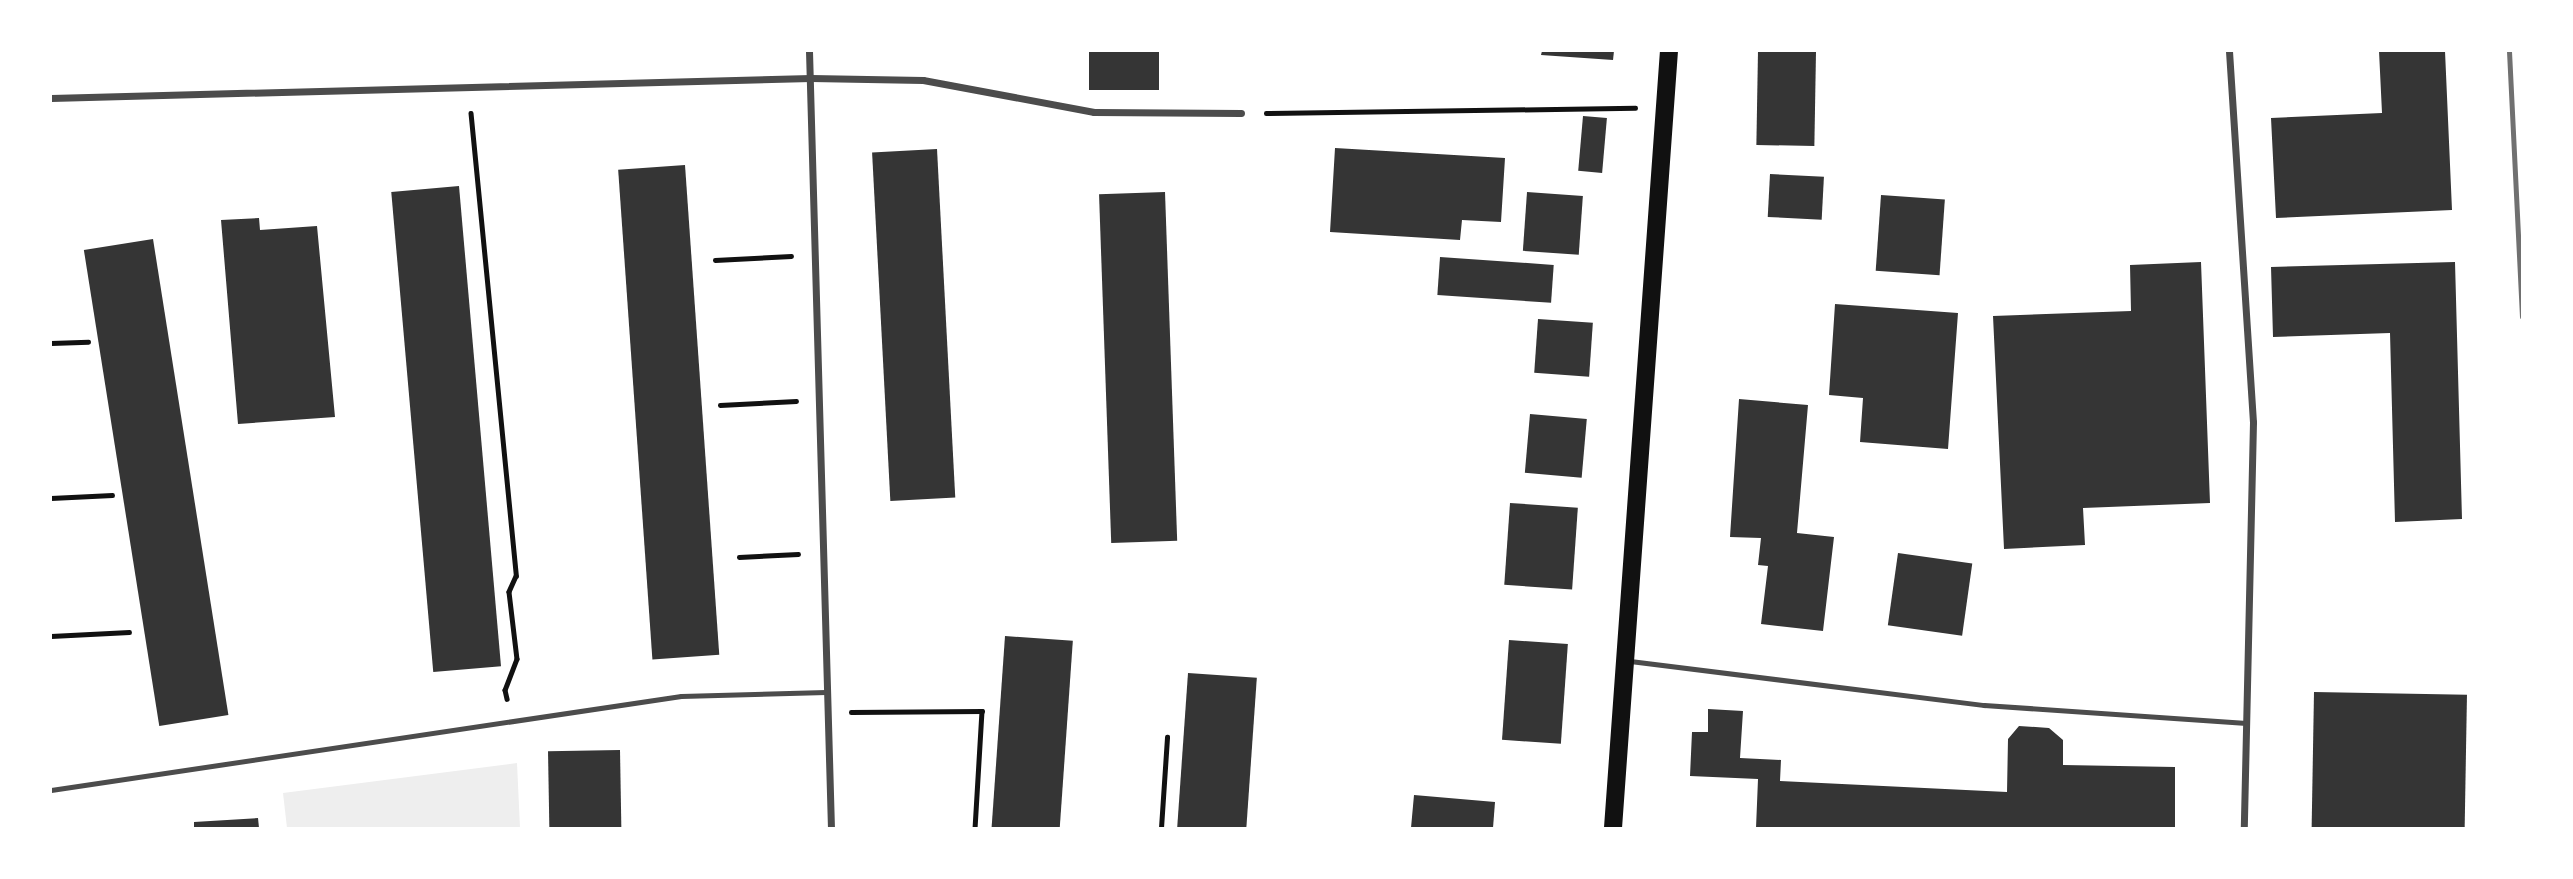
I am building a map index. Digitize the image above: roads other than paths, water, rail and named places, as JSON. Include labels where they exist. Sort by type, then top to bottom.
[{"type":"main road","points":[[1613,828],[1669,51]]},
{"type":"street","points":[[809,51],[831,828]]},
{"type":"street","points":[[2229,51],[2253,422],[2244,828]]},
{"type":"street","points":[[51,98],[468,84],[811,78],[923,80],[1094,112],[1241,113]]},
{"type":"lane","points":[[1627,660],[1984,705],[2246,723]]},
{"type":"lane","points":[[51,790],[681,696],[826,692]]},
{"type":"railway","points":[[2509,51],[2522,317]]}]
